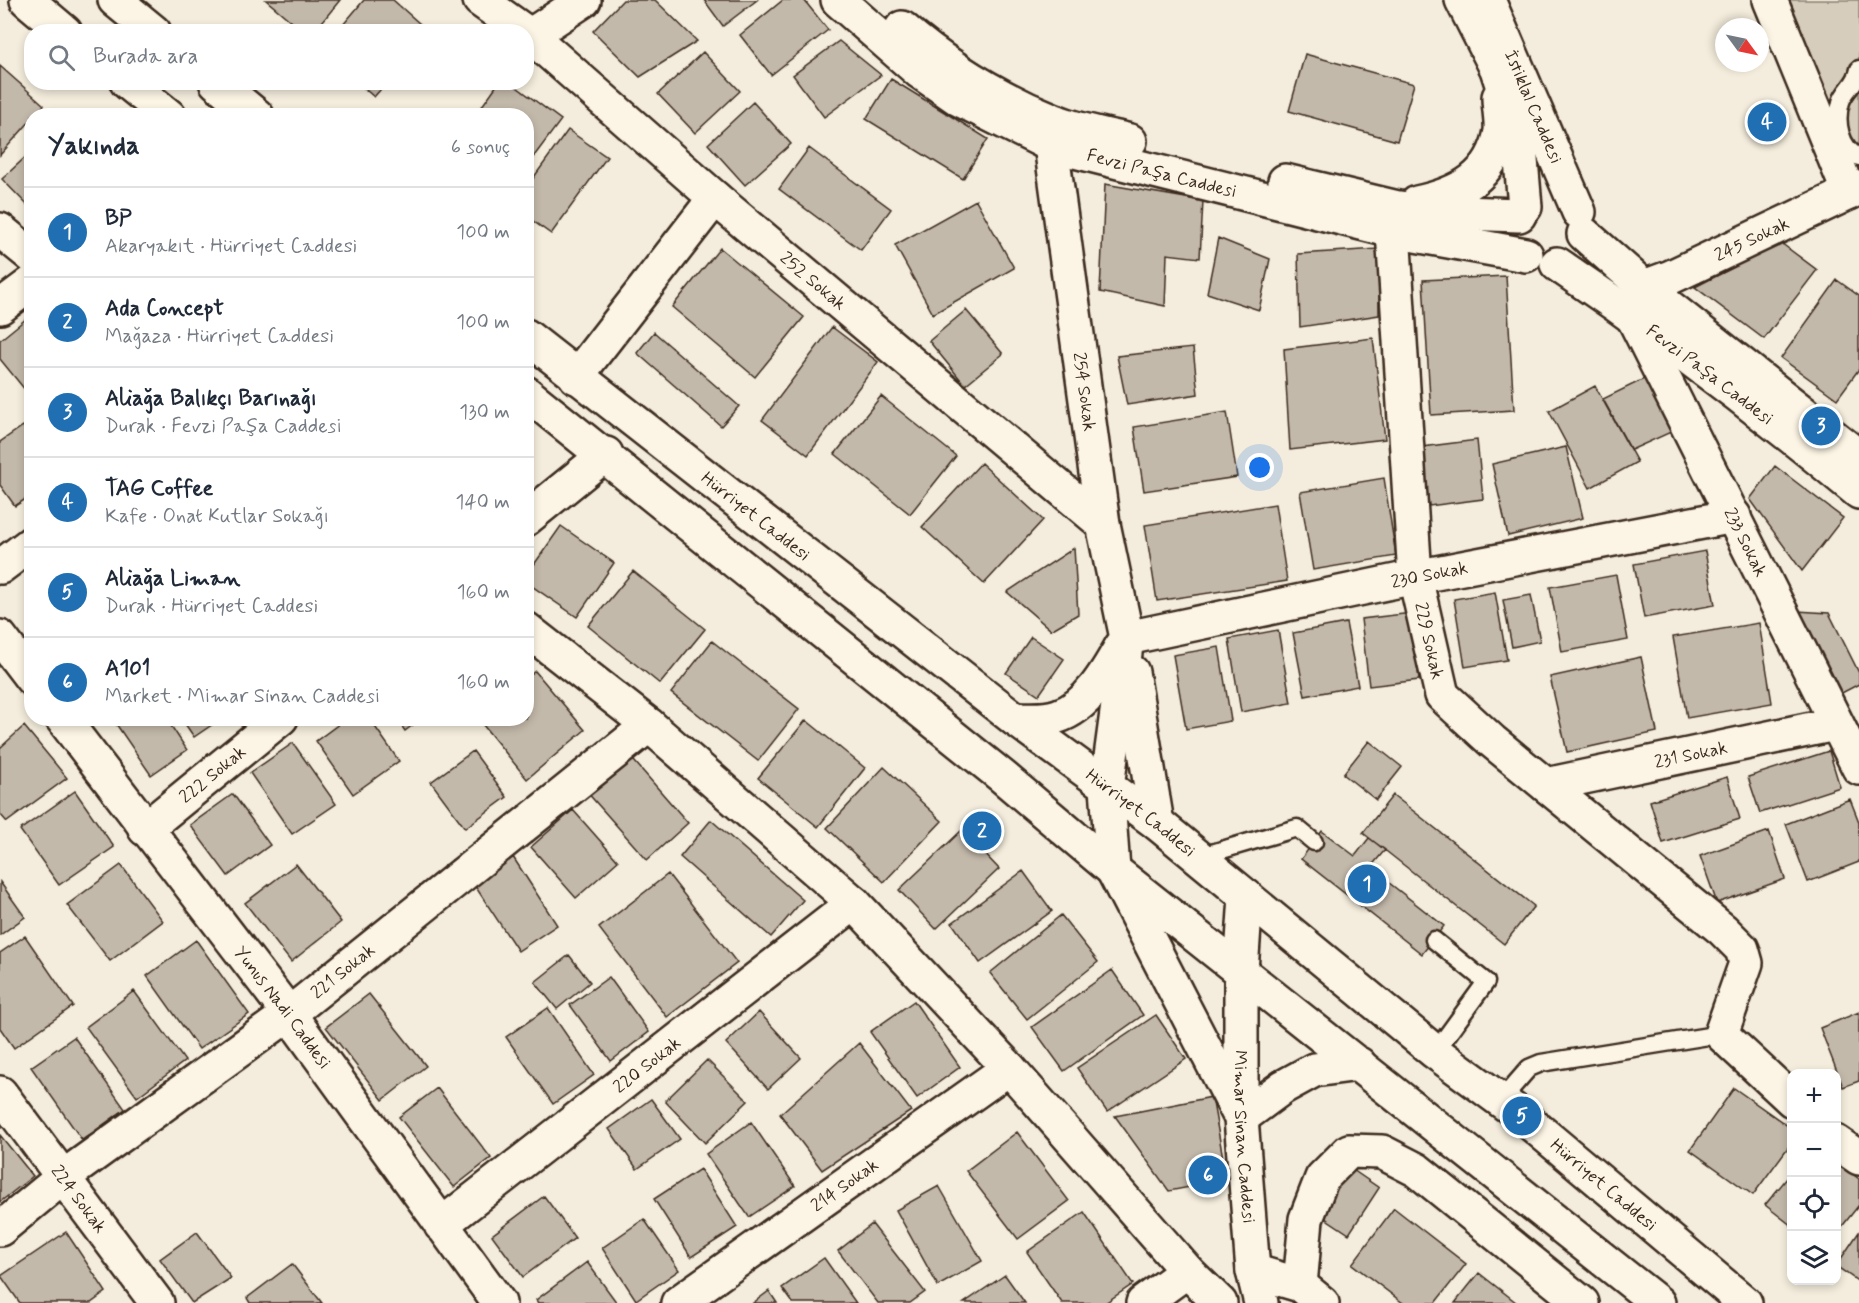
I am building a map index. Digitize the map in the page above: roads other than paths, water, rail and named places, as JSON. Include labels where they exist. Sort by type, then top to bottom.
[{"type":"main road","points":[[27,0],[55,24]]},
{"type":"main road","points":[[115,0],[144,24]]},
{"type":"main road","name":"252 Sokak","points":[[480,0],[515,24]]},
{"type":"main road","points":[[534,29],[584,0]]},
{"type":"main road","name":"Fevzi Paşa Caddesi","points":[[838,0],[920,72],[959,99],[1054,134],[1395,220],[1541,260],[1638,301],[1859,457]]},
{"type":"main road","name":"Fevzi Paşa Caddesi","points":[[869,0],[928,51],[1002,95],[1054,134]]},
{"type":"main road","name":"İstiklal Caddesi","points":[[1462,0],[1497,69],[1519,136],[1522,211]]},
{"type":"main road","name":"İstiklal Caddesi","points":[[1488,0],[1512,49],[1582,223]]},
{"type":"main road","points":[[1770,0],[1854,190]]},
{"type":"main road","name":"252 Sokak","points":[[534,38],[715,198],[1102,524]]},
{"type":"main road","points":[[1395,220],[1466,187],[1487,166],[1501,130],[1497,69]]},
{"type":"main road","points":[[137,90],[159,108]]},
{"type":"main road","points":[[226,90],[247,108]]},
{"type":"main road","name":"254 Sokak","points":[[1054,134],[1102,524],[1127,638],[1156,823]]},
{"type":"main road","name":"245 Sokak","points":[[1638,301],[1671,278],[1854,190]]},
{"type":"main road","name":"Fevzi Paşa Caddesi","points":[[1395,220],[1433,212],[1522,211],[1544,197],[1554,196],[1564,199],[1638,301],[1781,427],[1859,492]]},
{"type":"main road","points":[[576,377],[715,198]]},
{"type":"main road","points":[[1522,211],[1516,237],[1541,260],[1576,254],[1582,223]]},
{"type":"main road","name":"229 Sokak","points":[[1395,220],[1415,578],[1442,695],[1492,741],[1723,930],[1742,949],[1746,963],[1721,1034]]},
{"type":"main road","points":[[0,230],[24,250]]},
{"type":"main road","points":[[0,308],[24,289]]},
{"type":"main road","name":"233 Sokak","points":[[1638,301],[1734,516],[1835,724],[1859,768]]},
{"type":"main road","name":"Hürriyet Caddesi","points":[[534,343],[1015,719],[1156,823],[1435,1052],[1501,1100],[1745,1303]]},
{"type":"main road","points":[[534,399],[606,454],[1113,870],[1658,1303]]},
{"type":"main road","points":[[534,512],[606,454]]},
{"type":"main road","name":"230 Sokak","points":[[1127,638],[1415,578],[1734,516]]},
{"type":"main road","points":[[0,567],[24,549]]},
{"type":"main road","points":[[534,635],[649,725],[854,903],[1010,1068],[1187,1271],[1220,1303]]},
{"type":"main road","points":[[0,637],[24,668]]},
{"type":"main road","points":[[1015,719],[1047,719],[1060,716],[1073,708],[1105,676],[1127,638]]},
{"type":"main road","points":[[1127,638],[1107,787],[1113,870],[1241,1118],[1283,1087],[1314,1070],[1359,1064]]},
{"type":"main road","name":"231 Sokak","points":[[1546,785],[1835,724]]},
{"type":"main road","name":"221 Sokak","points":[[0,1229],[62,1178],[289,1014],[649,725]]},
{"type":"main road","name":"Yunus Nadi Caddesi","points":[[68,726],[289,1014],[499,1303]]},
{"type":"main road","name":"222 Sokak","points":[[145,829],[271,726]]},
{"type":"main road","name":"Mimar Sinan Caddesi","points":[[1246,896],[1241,971],[1241,1118],[1254,1271],[1262,1303]]},
{"type":"main road","name":"220 Sokak","points":[[441,1225],[854,903]]},
{"type":"main road","points":[[1721,1034],[1787,1096]]},
{"type":"main road","name":"214 Sokak","points":[[678,1303],[1010,1068]]},
{"type":"main road","name":"224 Sokak","points":[[0,1093],[158,1303]]},
{"type":"main road","points":[[1841,1138],[1859,1130]]},
{"type":"main road","points":[[1841,1144],[1859,1158]]},
{"type":"main road","points":[[1254,1271],[1311,1294],[1306,1219],[1322,1178],[1349,1151],[1382,1152],[1417,1170],[1582,1303]]},
{"type":"main road","points":[[1143,1303],[1187,1271]]},
{"type":"lane","points":[[1859,69],[1858,80],[1841,100],[1838,128],[1851,153],[1859,158]]},
{"type":"lane","points":[[1197,857],[1297,828],[1314,842]]},
{"type":"lane","points":[[1434,940],[1486,982],[1435,1052]]},
{"type":"lane","points":[[1501,1100],[1529,1068],[1540,1063],[1721,1034]]},
{"type":"place","name":"TAG Coffee","points":[[1767,122]]},
{"type":"place","name":"Aliağa Balıkçı Barınağı","points":[[1821,426]]},
{"type":"place","name":"Ada Concept","points":[[982,831]]},
{"type":"place","name":"BP","points":[[1367,884]]},
{"type":"place","name":"Aliağa Liman","points":[[1522,1116]]},
{"type":"place","name":"A101","points":[[1208,1175]]}]
